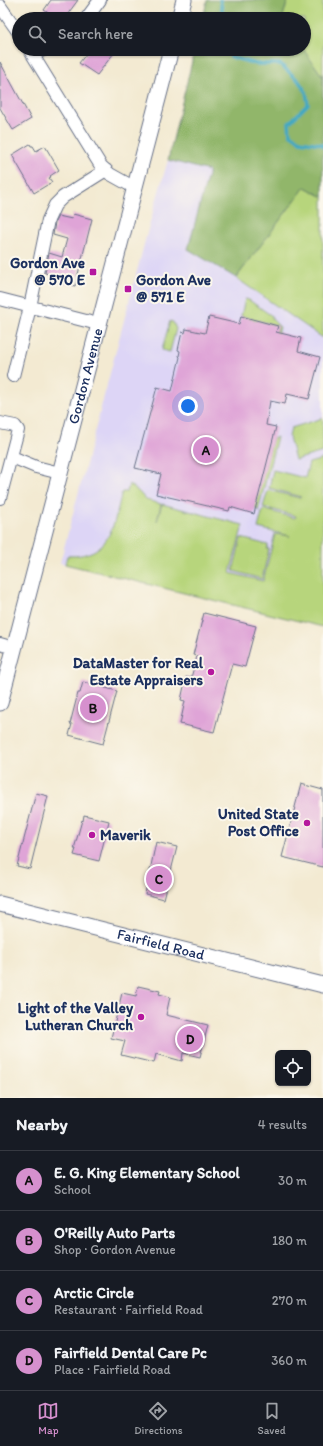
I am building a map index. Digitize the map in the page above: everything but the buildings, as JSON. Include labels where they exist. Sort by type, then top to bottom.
[{"type":"main road","points":[[181,12],[184,0]]},
{"type":"main road","name":"Gordon Avenue","points":[[0,703],[7,646],[60,473],[169,56]]},
{"type":"main road","name":"Fairfield Road","points":[[0,904],[323,985]]},
{"type":"street","points":[[91,12],[100,0]]},
{"type":"street","points":[[0,6],[12,23]]},
{"type":"street","points":[[33,56],[97,160],[106,170],[135,188]]},
{"type":"street","points":[[13,376],[30,307],[48,220],[55,205],[63,197],[106,170]]},
{"type":"street","points":[[0,299],[98,324]]},
{"type":"street","points":[[0,423],[15,426],[18,430],[0,498]]},
{"type":"street","points":[[12,457],[36,468],[60,473]]},
{"type":"shaded area","points":[[168,160],[209,171],[188,249],[236,278],[323,338],[323,627],[60,563],[147,233]]},
{"type":"green space","points":[[207,0],[288,0],[284,12],[204,12]]},
{"type":"green space","points":[[288,0],[323,0],[323,77],[308,56],[311,56],[311,12],[284,12]]},
{"type":"green space","points":[[193,56],[308,56],[323,77],[323,197],[305,187],[236,278],[188,249],[209,171],[168,160]]},
{"type":"green space","points":[[305,187],[323,197],[323,338],[236,278]]},
{"type":"green space","points":[[245,299],[249,300],[272,316],[272,319],[280,327],[275,346],[273,345],[278,326],[241,316]]},
{"type":"green space","points":[[170,321],[173,322],[176,329],[170,352],[162,350]]},
{"type":"green space","points":[[323,418],[323,452],[295,460],[289,437],[291,428]]},
{"type":"green space","points":[[277,437],[258,511],[255,507],[273,439]]},
{"type":"green space","points":[[323,459],[323,627],[65,564],[67,556],[82,555],[93,551],[108,538],[116,517],[122,492],[127,492],[129,484],[146,500],[161,504],[157,521],[162,504],[243,525],[230,573],[263,581],[275,534],[290,536],[258,528],[263,509],[295,518],[296,516],[263,507],[268,490],[301,497],[269,488],[273,470],[305,478],[309,463]]},
{"type":"green space","points":[[241,538],[268,545],[267,549],[269,549],[262,579],[233,571]]},
{"type":"waterway","points":[[220,0],[223,12]]},
{"type":"waterway","points":[[231,56],[256,64],[280,64],[298,80],[306,92],[308,104],[289,123],[290,134],[300,141],[321,144],[323,146]]},
{"type":"place","name":"Gordon Ave @ 570 E","points":[[93,272]]},
{"type":"place","name":"Gordon Ave @ 571 E","points":[[128,289]]},
{"type":"place","name":"E. G. King Elementary School","points":[[206,450]]},
{"type":"place","name":"DataMaster for Real Estate Appraisers","points":[[211,672]]},
{"type":"place","name":"O'Reilly Auto Parts","points":[[93,708]]},
{"type":"place","name":"United State Post Office","points":[[307,823]]},
{"type":"place","name":"Maverik","points":[[92,835]]},
{"type":"place","name":"Arctic Circle","points":[[159,879]]},
{"type":"place","name":"Light of the Valley Lutheran Church","points":[[141,1017]]},
{"type":"place","name":"Fairfield Dental Care Pc","points":[[190,1039]]}]
